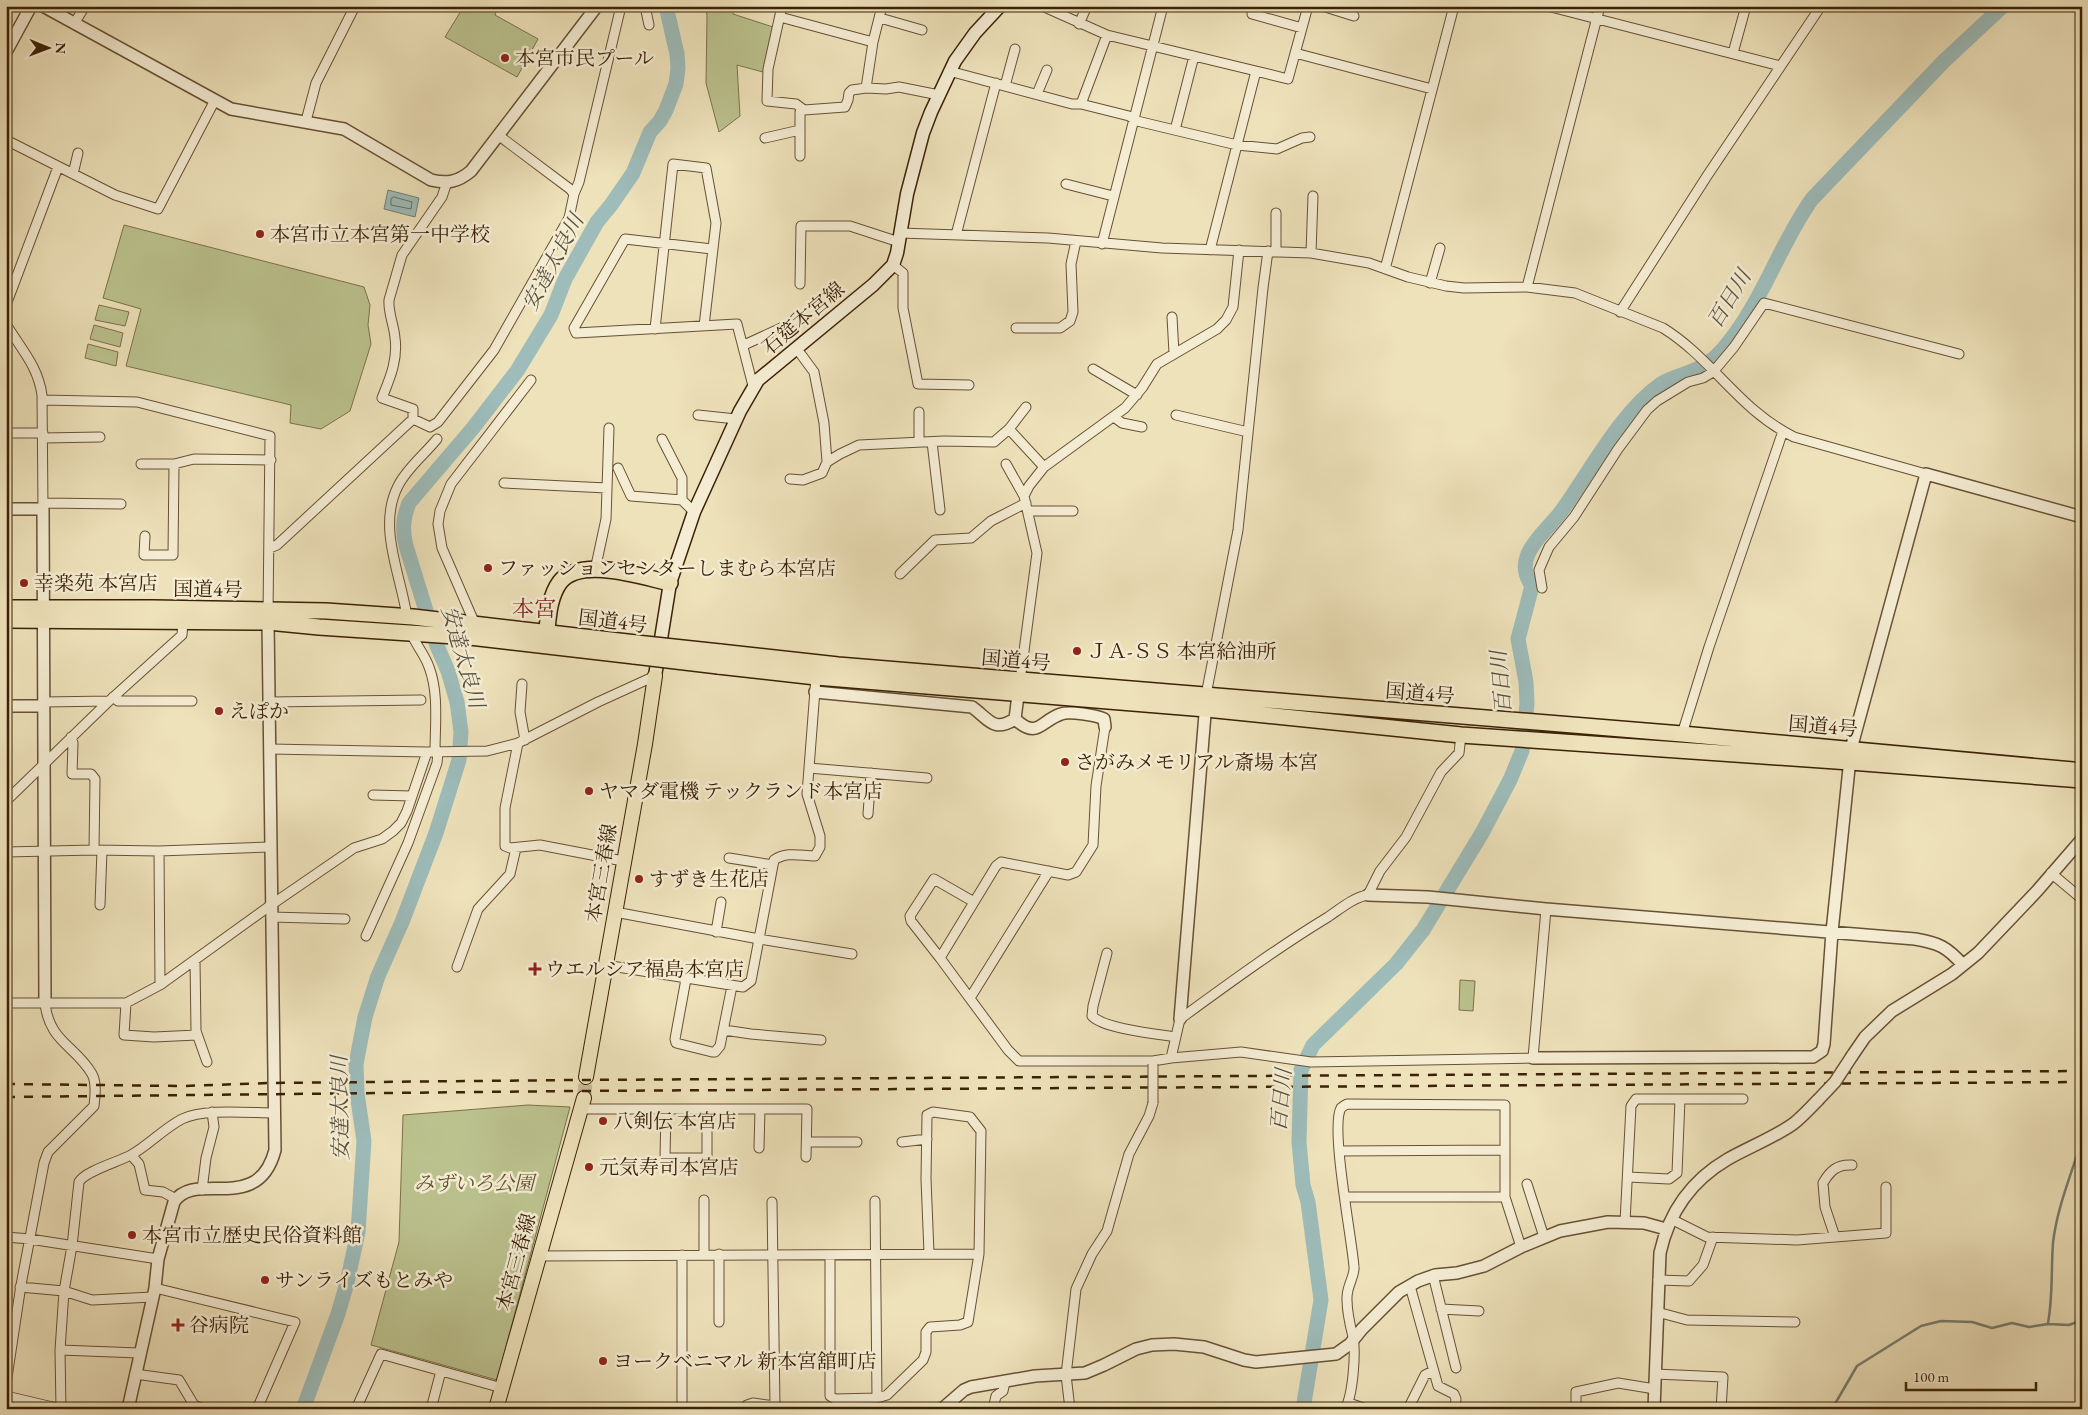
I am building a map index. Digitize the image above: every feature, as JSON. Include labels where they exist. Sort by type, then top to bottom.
[{"type":"highway","points":[[546,639],[551,603],[560,583],[573,572],[595,570],[632,574],[670,583]]},
{"type":"highway","name":"国道4号","points":[[6,608],[44,614],[183,621],[326,611],[410,617],[546,639],[635,650],[719,659],[838,665],[1019,687]]},
{"type":"highway","name":"国道4号","points":[[6,620],[44,614],[153,608],[268,616],[319,627],[413,633],[471,628]]},
{"type":"highway","name":"国道4号","points":[[719,659],[816,676],[1019,687],[1206,702],[1682,734],[1851,755],[2082,780]]},
{"type":"highway","name":"国道4号","points":[[1206,702],[1461,736],[1547,742],[1851,755],[2082,771]]},
{"type":"main road","points":[[893,265],[907,194],[923,133],[949,71],[975,33],[1000,6]]},
{"type":"main road","name":"石筵本宮線","points":[[654,676],[670,583],[694,512],[736,419],[754,386],[758,380],[797,349],[893,265]]},
{"type":"main road","name":"本宮三春線","points":[[586,1077],[645,744],[654,676]]},
{"type":"main road","name":"本宮三春線","points":[[496,1409],[582,1103]]},
{"type":"street","points":[[6,52],[31,6]]},
{"type":"street","points":[[43,6],[232,109],[344,129],[431,180],[447,182],[458,180],[471,171],[597,6]]},
{"type":"street","points":[[74,24],[85,6]]},
{"type":"street","points":[[306,121],[316,83],[354,6]]},
{"type":"street","points":[[413,419],[430,428],[435,424],[494,350],[569,218],[622,6]]},
{"type":"street","points":[[645,6],[649,26]]},
{"type":"street","points":[[782,6],[768,69],[766,101],[796,104],[804,110]]},
{"type":"street","points":[[866,88],[873,42],[882,6]]},
{"type":"street","points":[[1042,6],[1107,35],[1288,79],[1308,6]]},
{"type":"street","points":[[1079,24],[1087,6]]},
{"type":"street","points":[[1102,244],[1163,6]]},
{"type":"street","points":[[1322,6],[1354,16]]},
{"type":"street","points":[[1385,269],[1454,6]]},
{"type":"street","points":[[1547,6],[1780,66]]},
{"type":"street","points":[[1527,287],[1600,6]]},
{"type":"street","points":[[1733,53],[1746,6]]},
{"type":"street","points":[[1620,312],[1707,176],[1822,6]]},
{"type":"street","points":[[1252,14],[1302,28]]},
{"type":"street","points":[[780,17],[873,42]]},
{"type":"street","points":[[880,18],[922,30]]},
{"type":"street","points":[[1081,104],[1107,35]]},
{"type":"street","points":[[956,235],[1001,84],[1015,49]]},
{"type":"street","points":[[1295,53],[1432,89]]},
{"type":"street","points":[[1175,130],[1194,56]]},
{"type":"street","points":[[1037,94],[1047,70]]},
{"type":"street","points":[[949,71],[1237,146],[1277,149],[1302,138],[1310,137]]},
{"type":"street","points":[[1210,250],[1256,71]]},
{"type":"street","points":[[800,156],[800,112],[804,110],[845,107],[849,93],[852,90],[866,88],[886,89],[899,87],[939,95]]},
{"type":"street","points":[[6,140],[127,200],[158,208],[215,100]]},
{"type":"street","points":[[765,138],[800,130]]},
{"type":"street","points":[[498,135],[574,194]]},
{"type":"street","points":[[73,174],[78,153]]},
{"type":"street","points":[[655,329],[673,164],[706,168],[716,223],[704,326]]},
{"type":"street","points":[[6,305],[58,167]]},
{"type":"street","points":[[270,548],[276,545],[413,419],[413,409],[382,398],[394,368],[395,339],[389,300],[402,255],[442,197],[447,182]]},
{"type":"street","points":[[1066,184],[1114,196]]},
{"type":"street","points":[[1311,253],[1313,196]]},
{"type":"street","points":[[1171,1058],[1180,1019],[1206,702],[1238,530],[1248,432],[1276,213]]},
{"type":"street","points":[[800,284],[801,226],[850,226],[899,237],[956,235],[1048,238],[1102,244],[1311,253],[1350,259],[1430,283],[1464,288],[1527,287],[1575,293],[1663,328],[1699,356],[1758,415],[1794,437],[2082,517]]},
{"type":"street","points":[[712,249],[625,239],[574,328],[576,333],[737,324],[754,386]]},
{"type":"street","points":[[1016,328],[1060,328],[1070,321],[1073,312],[1071,264],[1076,241]]},
{"type":"street","points":[[1430,283],[1440,248]]},
{"type":"street","points":[[1026,503],[1029,486],[1044,467],[1125,408],[1137,395],[1157,364],[1217,329],[1226,320],[1233,307],[1239,250]]},
{"type":"street","points":[[893,265],[903,273],[903,308],[918,384],[969,385]]},
{"type":"street","points":[[1542,588],[1539,570],[1549,547],[1574,517],[1618,449],[1647,410],[1656,401],[1688,382],[1703,378],[1712,371],[1734,347],[1764,303],[1959,354]]},
{"type":"street","points":[[744,345],[792,323],[797,317]]},
{"type":"street","points":[[1172,318],[1174,354]]},
{"type":"street","points":[[6,324],[34,364],[40,382],[42,400],[46,1017],[53,1031],[92,1074],[95,1097],[94,1106],[89,1112],[48,1152],[20,1287],[6,1384]]},
{"type":"street","points":[[790,479],[803,480],[822,472],[827,462],[824,423],[814,372],[797,349]]},
{"type":"street","points":[[1093,369],[1137,395]]},
{"type":"street","points":[[471,628],[442,548],[439,529],[440,511],[451,484],[531,380]]},
{"type":"street","points":[[42,400],[136,402],[270,436],[268,616],[275,1150],[271,1165],[263,1176],[243,1187],[189,1192],[176,1199],[170,1210],[158,1259],[154,1292],[128,1409]]},
{"type":"street","points":[[827,462],[859,445],[919,442],[994,442],[1009,429],[1026,408]]},
{"type":"street","points":[[919,412],[919,442]]},
{"type":"street","points":[[698,415],[736,419]]},
{"type":"street","points":[[1176,415],[1248,432]]},
{"type":"street","points":[[1114,417],[1122,423],[1142,427]]},
{"type":"street","points":[[595,570],[606,519],[609,428]]},
{"type":"street","points":[[1009,429],[1044,467]]},
{"type":"street","points":[[1682,734],[1709,647],[1783,431]]},
{"type":"street","points":[[6,433],[100,437]]},
{"type":"street","points":[[410,617],[390,530],[392,506],[398,485],[437,439]]},
{"type":"street","points":[[662,439],[682,478],[682,500]]},
{"type":"street","points":[[932,442],[940,510]]},
{"type":"street","points":[[141,464],[174,464],[194,459],[270,460]]},
{"type":"street","points":[[145,536],[144,555],[173,555],[174,464]]},
{"type":"street","points":[[1006,464],[1026,503],[1037,553],[1015,719]]},
{"type":"street","points":[[618,468],[631,496],[682,500],[694,512]]},
{"type":"street","points":[[974,902],[934,879],[910,916],[911,922],[1008,1050],[1019,1061],[1153,1062],[1171,1058],[1241,1052],[1311,1062],[1533,1058],[1813,1058],[1822,1051],[1824,1044],[1832,932],[1851,755],[1926,474]]},
{"type":"street","points":[[504,483],[607,488]]},
{"type":"street","points":[[900,574],[936,540],[971,538],[991,521],[1026,503],[1074,511]]},
{"type":"street","points":[[6,509],[122,504]]},
{"type":"street","points":[[6,801],[112,698],[182,635],[183,621]]},
{"type":"street","points":[[366,936],[408,843],[437,763],[435,752],[436,715],[432,677],[429,665],[416,645],[413,633]]},
{"type":"street","points":[[270,749],[487,751],[522,742],[598,702],[654,676]]},
{"type":"street","points":[[605,965],[743,988],[751,981],[774,860],[780,856],[790,854],[815,856],[820,847],[818,824],[807,794],[816,676]]},
{"type":"street","points":[[522,684],[520,712],[522,742],[507,794],[505,846],[516,848],[540,845],[623,861]]},
{"type":"street","points":[[814,692],[972,706],[990,723],[1003,726],[1015,719]]},
{"type":"street","points":[[6,706],[112,698],[118,701],[192,701]]},
{"type":"street","points":[[269,702],[421,700]]},
{"type":"street","points":[[940,958],[996,866],[1001,862],[1068,875],[1076,872],[1093,845],[1096,786],[1105,727],[1104,719],[1088,714],[1061,713],[1042,727],[1032,729],[1022,725],[1015,719]]},
{"type":"street","points":[[1368,895],[1380,871],[1406,837],[1441,772],[1460,753],[1461,736]]},
{"type":"street","points":[[72,737],[72,774],[92,774],[94,779],[100,905]]},
{"type":"street","points":[[6,1004],[126,1003],[160,985],[354,848],[382,839],[393,831],[401,823],[412,796],[435,752]]},
{"type":"street","points":[[809,768],[927,778]]},
{"type":"street","points":[[868,814],[871,773]]},
{"type":"street","points":[[372,795],[412,796]]},
{"type":"street","points":[[1654,1409],[1660,1253],[1669,1224],[1681,1202],[1698,1180],[1729,1158],[1793,1124],[1834,1082],[1865,1037],[1892,1011],[1978,954],[2082,839]]},
{"type":"street","points":[[6,852],[45,850],[159,851],[271,847]]},
{"type":"street","points":[[457,967],[478,909],[510,874],[516,848]]},
{"type":"street","points":[[159,851],[160,985]]},
{"type":"street","points":[[729,858],[773,865]]},
{"type":"street","points":[[970,998],[1049,872]]},
{"type":"street","points":[[2051,873],[2082,899]]},
{"type":"street","points":[[1180,1019],[1247,970],[1313,926],[1358,898],[1368,895],[1428,897],[1546,909],[1929,941],[1941,944],[1963,965]]},
{"type":"street","points":[[716,932],[721,902]]},
{"type":"street","points":[[1533,1058],[1546,909]]},
{"type":"street","points":[[615,912],[716,932],[852,954]]},
{"type":"street","points":[[271,918],[345,919]]},
{"type":"street","points":[[1107,953],[1092,1006],[1092,1016],[1102,1022],[1134,1031],[1176,1037]]},
{"type":"street","points":[[195,960],[197,1034],[207,1062]]},
{"type":"street","points":[[686,979],[675,1039],[676,1043],[715,1052],[720,1046],[732,986]]},
{"type":"street","points":[[126,1003],[124,1035],[154,1038],[197,1034]]},
{"type":"street","points":[[724,1030],[821,1040]]},
{"type":"street","points":[[1070,1409],[1066,1375],[1076,1289],[1092,1254],[1107,1232],[1128,1154],[1149,1116],[1152,1103],[1153,1062]]},
{"type":"street","points":[[1628,1177],[1669,1179],[1677,1173],[1680,1099]]},
{"type":"street","points":[[1625,1222],[1631,1106],[1636,1100],[1743,1099]]},
{"type":"street","points":[[582,1103],[666,1108],[807,1108],[806,1156]]},
{"type":"street","points":[[1366,1409],[1347,1406],[1353,1339],[1349,1323],[1347,1290],[1354,1270],[1339,1151],[1341,1109],[1348,1104],[1506,1105],[1505,1197],[1521,1247]]},
{"type":"street","points":[[666,1108],[666,1158],[707,1158],[707,1108]]},
{"type":"street","points":[[759,1148],[760,1108]]},
{"type":"street","points":[[6,1396],[61,1409],[60,1350],[64,1291],[72,1246],[80,1178],[89,1172],[108,1166],[131,1155],[158,1134],[184,1118],[212,1112],[275,1113]]},
{"type":"street","points":[[202,1190],[206,1158],[214,1127],[212,1112]]},
{"type":"street","points":[[830,1255],[830,1396],[835,1399],[877,1398],[887,1395],[923,1360],[926,1352],[926,1332],[930,1327],[960,1325],[968,1322],[980,1254],[981,1131],[970,1117],[957,1114],[929,1113],[927,1116],[928,1253]]},
{"type":"street","points":[[902,1142],[927,1139]]},
{"type":"street","points":[[806,1142],[857,1142]]},
{"type":"street","points":[[1339,1151],[1505,1150]]},
{"type":"street","points":[[131,1155],[138,1164],[145,1190],[163,1192],[176,1199]]},
{"type":"street","points":[[1835,1237],[1825,1207],[1823,1183],[1834,1168],[1840,1165],[1852,1165]]},
{"type":"street","points":[[1527,1184],[1544,1237]]},
{"type":"street","points":[[942,1409],[964,1390],[1035,1376],[1085,1373],[1136,1349],[1159,1345],[1174,1344],[1204,1347],[1256,1362],[1336,1354],[1399,1292],[1410,1286],[1433,1276],[1478,1268],[1544,1237],[1598,1222],[1669,1224],[1708,1237],[1797,1240],[1886,1233],[1886,1186]]},
{"type":"street","points":[[1345,1197],[1505,1197]]},
{"type":"street","points":[[704,1200],[704,1254]]},
{"type":"street","points":[[875,1201],[877,1398]]},
{"type":"street","points":[[747,1409],[747,1405],[753,1403],[775,1406],[772,1202]]},
{"type":"street","points":[[1658,1280],[1689,1281],[1703,1264],[1713,1237]]},
{"type":"street","points":[[6,1238],[30,1239],[158,1259]]},
{"type":"street","points":[[682,1254],[682,1409]]},
{"type":"street","points":[[719,1254],[720,1322]]},
{"type":"street","points":[[538,1256],[980,1254]]},
{"type":"street","points":[[1433,1276],[1456,1368]]},
{"type":"street","points":[[1410,1286],[1433,1371],[1440,1389],[1454,1394],[1456,1399],[1455,1409]]},
{"type":"street","points":[[20,1287],[64,1291],[92,1300],[154,1292],[295,1322],[257,1409]]},
{"type":"street","points":[[1441,1309],[1480,1311]]},
{"type":"street","points":[[1657,1312],[1687,1320],[1795,1322]]},
{"type":"street","points":[[60,1350],[139,1353]]},
{"type":"street","points":[[356,1409],[381,1354],[502,1388]]},
{"type":"street","points":[[431,1409],[441,1371]]},
{"type":"street","points":[[1408,1409],[1425,1375],[1433,1371]]},
{"type":"street","points":[[135,1374],[179,1380],[190,1405],[204,1409]]},
{"type":"street","points":[[1655,1374],[1723,1377],[1721,1409]]},
{"type":"street","points":[[993,1409],[996,1396],[1003,1391],[1005,1382]]},
{"type":"street","points":[[1576,1409],[1576,1392],[1618,1383],[1655,1389]]},
{"type":"green space","name":"本宮市民プール","points":[[464,6],[488,6],[496,11],[495,15],[538,39],[517,77],[445,37]]},
{"type":"green space","points":[[705,6],[733,6],[733,14],[773,27],[763,72],[737,65],[740,116],[719,132],[706,83],[707,15]]},
{"type":"green space","points":[[124,225],[364,287],[370,305],[368,325],[371,344],[350,411],[321,429],[290,423],[291,405],[126,366],[141,309],[103,298]]},
{"type":"green space","points":[[99,305],[129,312],[125,326],[95,320]]},
{"type":"green space","points":[[94,325],[123,333],[120,347],[90,339]]},
{"type":"green space","points":[[88,344],[118,352],[116,366],[85,358]]},
{"type":"green space","points":[[1460,980],[1475,981],[1473,1011],[1459,1010]]},
{"type":"green space","name":"みずいろ公園","points":[[528,1105],[570,1107],[497,1380],[371,1345],[399,1242],[403,1115]]},
{"type":"water","points":[[388,190],[419,198],[415,217],[384,209]]},
{"type":"waterway","name":"安達太良川","points":[[303,1409],[338,1314],[358,1232],[364,1141],[357,1093],[356,1064],[365,1017],[378,976],[402,922],[436,833],[459,760],[461,732],[457,702],[448,671],[437,646],[406,546],[404,535],[405,514],[409,503],[473,428],[517,371],[551,315],[565,279],[597,222],[633,173],[650,132],[660,121],[666,110],[676,84],[678,68],[677,54],[666,6]]},
{"type":"waterway","name":"百日川","points":[[1303,1409],[1321,1300],[1308,1202],[1303,1185],[1299,1142],[1301,1070],[1313,1045],[1396,964],[1423,930],[1482,833],[1510,780],[1522,751],[1527,704],[1526,682],[1518,639],[1532,586],[1526,570],[1528,554],[1535,542],[1559,515],[1607,442],[1646,396],[1661,384],[1703,366],[1726,346],[1751,309],[1790,234],[1812,199],[1944,61],[2003,6]]},
{"type":"waterway","points":[[2048,1323],[2055,1230],[2061,1203],[2082,1139]]},
{"type":"waterway","points":[[1832,1409],[1857,1366],[1921,1326],[1941,1321],[1972,1322],[1992,1328],[2012,1323],[2029,1327],[2048,1324],[2069,1325],[2082,1320]]},
{"type":"tunnel","points":[[584,1098],[586,1077]]},
{"type":"railway","points":[[6,1084],[183,1086],[269,1083],[576,1080],[2082,1071]]},
{"type":"railway","points":[[6,1097],[574,1091],[2082,1082]]},
{"type":"place","name":"本宮市民プール","points":[[505,58]]},
{"type":"place","name":"本宮市立本宮第一中学校","points":[[260,234]]},
{"type":"place","name":"ファッションセンターしまむら本宮店","points":[[488,568]]},
{"type":"place","name":"幸楽苑 本宮店","points":[[24,583]]},
{"type":"place","name":"ＪＡ-ＳＳ 本宮給油所","points":[[1077,651]]},
{"type":"place","name":"えぽか","points":[[219,711]]},
{"type":"place","name":"さがみメモリアル斎場 本宮","points":[[1065,762]]},
{"type":"place","name":"ヤマダ電機 テックランド本宮店","points":[[589,791]]},
{"type":"place","name":"すずき生花店","points":[[639,879]]},
{"type":"place","name":"ウエルシア福島本宮店","points":[[535,969]]},
{"type":"place","name":"八剣伝 本宮店","points":[[603,1121]]},
{"type":"place","name":"元気寿司本宮店","points":[[589,1167]]},
{"type":"place","name":"本宮市立歴史民俗資料館","points":[[132,1235]]},
{"type":"place","name":"サンライズもとみや","points":[[265,1280]]},
{"type":"place","name":"谷病院","points":[[178,1325]]},
{"type":"place","name":"ヨークベニマル 新本宮舘町店","points":[[603,1361]]},
{"type":"district","name":"本宮","points":[[534,608]]}]
